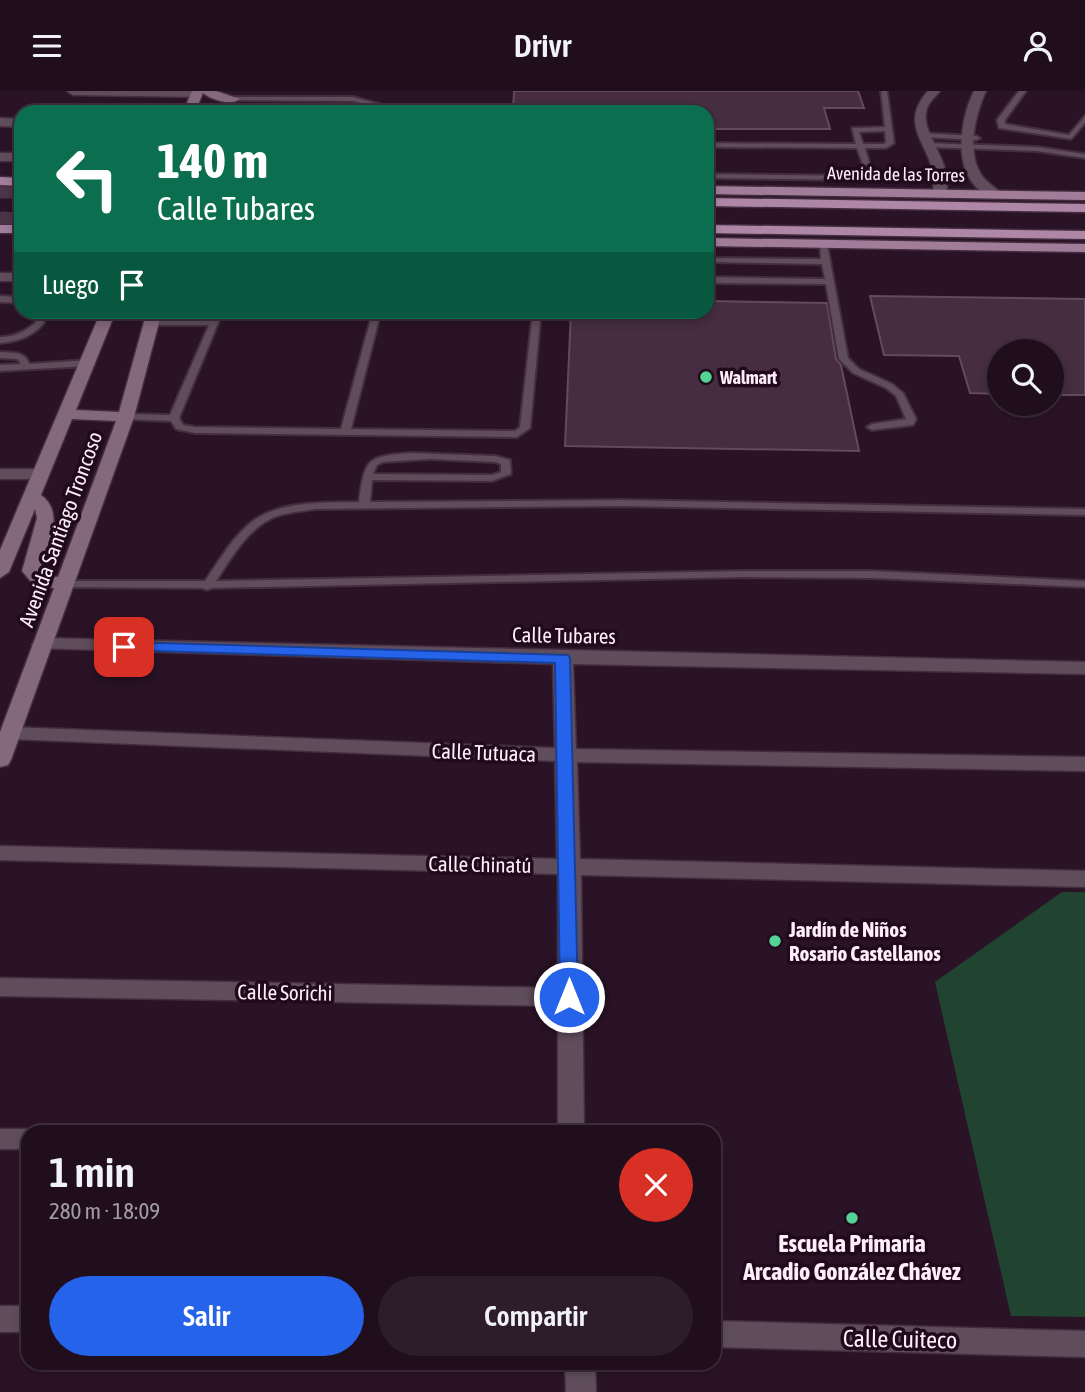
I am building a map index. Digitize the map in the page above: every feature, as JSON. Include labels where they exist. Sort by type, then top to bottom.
[{"type":"highway","name":"Avenida de las Torres","points":[[714,202],[1085,208]]},
{"type":"highway","points":[[714,229],[1085,235]]},
{"type":"highway","points":[[790,230],[939,246]]},
{"type":"main road","points":[[201,92],[215,96],[236,95]]},
{"type":"main road","name":"Avenida de las Torres","points":[[714,190],[1085,196]]},
{"type":"main road","points":[[714,242],[1085,248]]},
{"type":"main road","name":"Avenida Santiago Troncoso","points":[[0,572],[6,544],[41,474],[106,319]]},
{"type":"main road","name":"Avenida Santiago Troncoso","points":[[0,760],[126,418],[152,319]]},
{"type":"main road","points":[[67,414],[126,418]]},
{"type":"main road","points":[[30,496],[43,505],[46,518],[31,571],[40,580],[64,584]]},
{"type":"street","points":[[73,91],[201,92]]},
{"type":"street","points":[[934,91],[921,107],[919,121],[944,180],[939,194]]},
{"type":"street","points":[[980,91],[968,121],[967,142],[977,179],[996,195]]},
{"type":"street","points":[[0,474],[41,474]]},
{"type":"street","name":"Calle Tubares","points":[[42,644],[1085,668]]},
{"type":"street","points":[[563,658],[569,867],[571,1125]]},
{"type":"street","name":"Calle Tutuaca","points":[[10,733],[565,755],[1085,764]]},
{"type":"street","name":"Calle Chinatú","points":[[0,853],[1085,879]]},
{"type":"street","name":"Calle Sorichi","points":[[0,987],[569,997]]},
{"type":"street","points":[[0,1139],[21,1139]]},
{"type":"street","points":[[0,1319],[21,1319]]},
{"type":"street","name":"Calle Cuiteco","points":[[721,1334],[1085,1344]]},
{"type":"street","points":[[580,1370],[581,1392]]},
{"type":"lane","points":[[714,145],[859,146],[890,143],[884,91]]},
{"type":"lane","points":[[1023,91],[1000,123],[1011,128],[1071,137],[1085,118]]},
{"type":"lane","points":[[236,95],[256,102],[360,99],[380,105]]},
{"type":"lane","points":[[714,176],[869,179],[871,177],[855,130],[887,129]]},
{"type":"lane","points":[[967,142],[1026,141],[1036,138],[1038,133]]},
{"type":"lane","points":[[926,140],[1037,149],[1085,156]]},
{"type":"lane","points":[[823,244],[844,359],[856,371],[889,386],[900,395],[911,419],[910,423],[902,426],[872,427]]},
{"type":"lane","points":[[714,260],[826,262]]},
{"type":"lane","points":[[714,280],[830,282]]},
{"type":"lane","points":[[0,340],[17,338],[36,328],[39,319]]},
{"type":"lane","points":[[178,319],[215,322]]},
{"type":"lane","points":[[216,319],[174,418],[178,427],[195,430],[509,435],[523,432],[536,319]]},
{"type":"lane","points":[[345,433],[375,319]]},
{"type":"lane","points":[[0,355],[23,358],[26,361],[24,367]]},
{"type":"lane","points":[[0,368],[88,363]]},
{"type":"lane","points":[[126,418],[174,418]]},
{"type":"lane","points":[[364,505],[371,465],[385,457],[496,459],[506,462],[506,474],[492,478],[369,477]]},
{"type":"lane","points":[[207,587],[248,531],[263,519],[316,506],[622,503],[1085,512]]},
{"type":"lane","points":[[64,584],[207,587],[570,576],[830,574],[1085,584]]},
{"type":"green space","points":[[1062,892],[1085,892],[1085,1317],[1011,1316],[935,982]]},
{"type":"building","points":[[514,91],[858,91],[864,108],[824,108],[830,129],[714,129],[714,105],[513,105]]},
{"type":"building","points":[[870,296],[1085,299],[1085,395],[1064,395],[1064,339],[987,339],[987,394],[970,393],[959,356],[884,355]]},
{"type":"building","name":"Walmart","points":[[714,301],[827,303],[836,359],[841,365],[859,451],[565,446],[571,319],[714,319]]},
{"type":"tunnel","points":[[0,192],[14,192]]},
{"type":"tunnel","points":[[0,218],[14,219]]},
{"type":"place","name":"Walmart","points":[[706,377]]},
{"type":"place","name":"Jardín de Niños Rosario Castellanos","points":[[775,941]]},
{"type":"place","name":"Escuela Primaria Arcadio González Chávez","points":[[852,1218]]},
{"type":"route","points":[[124,647],[563,658],[569,867],[569,997]]}]
